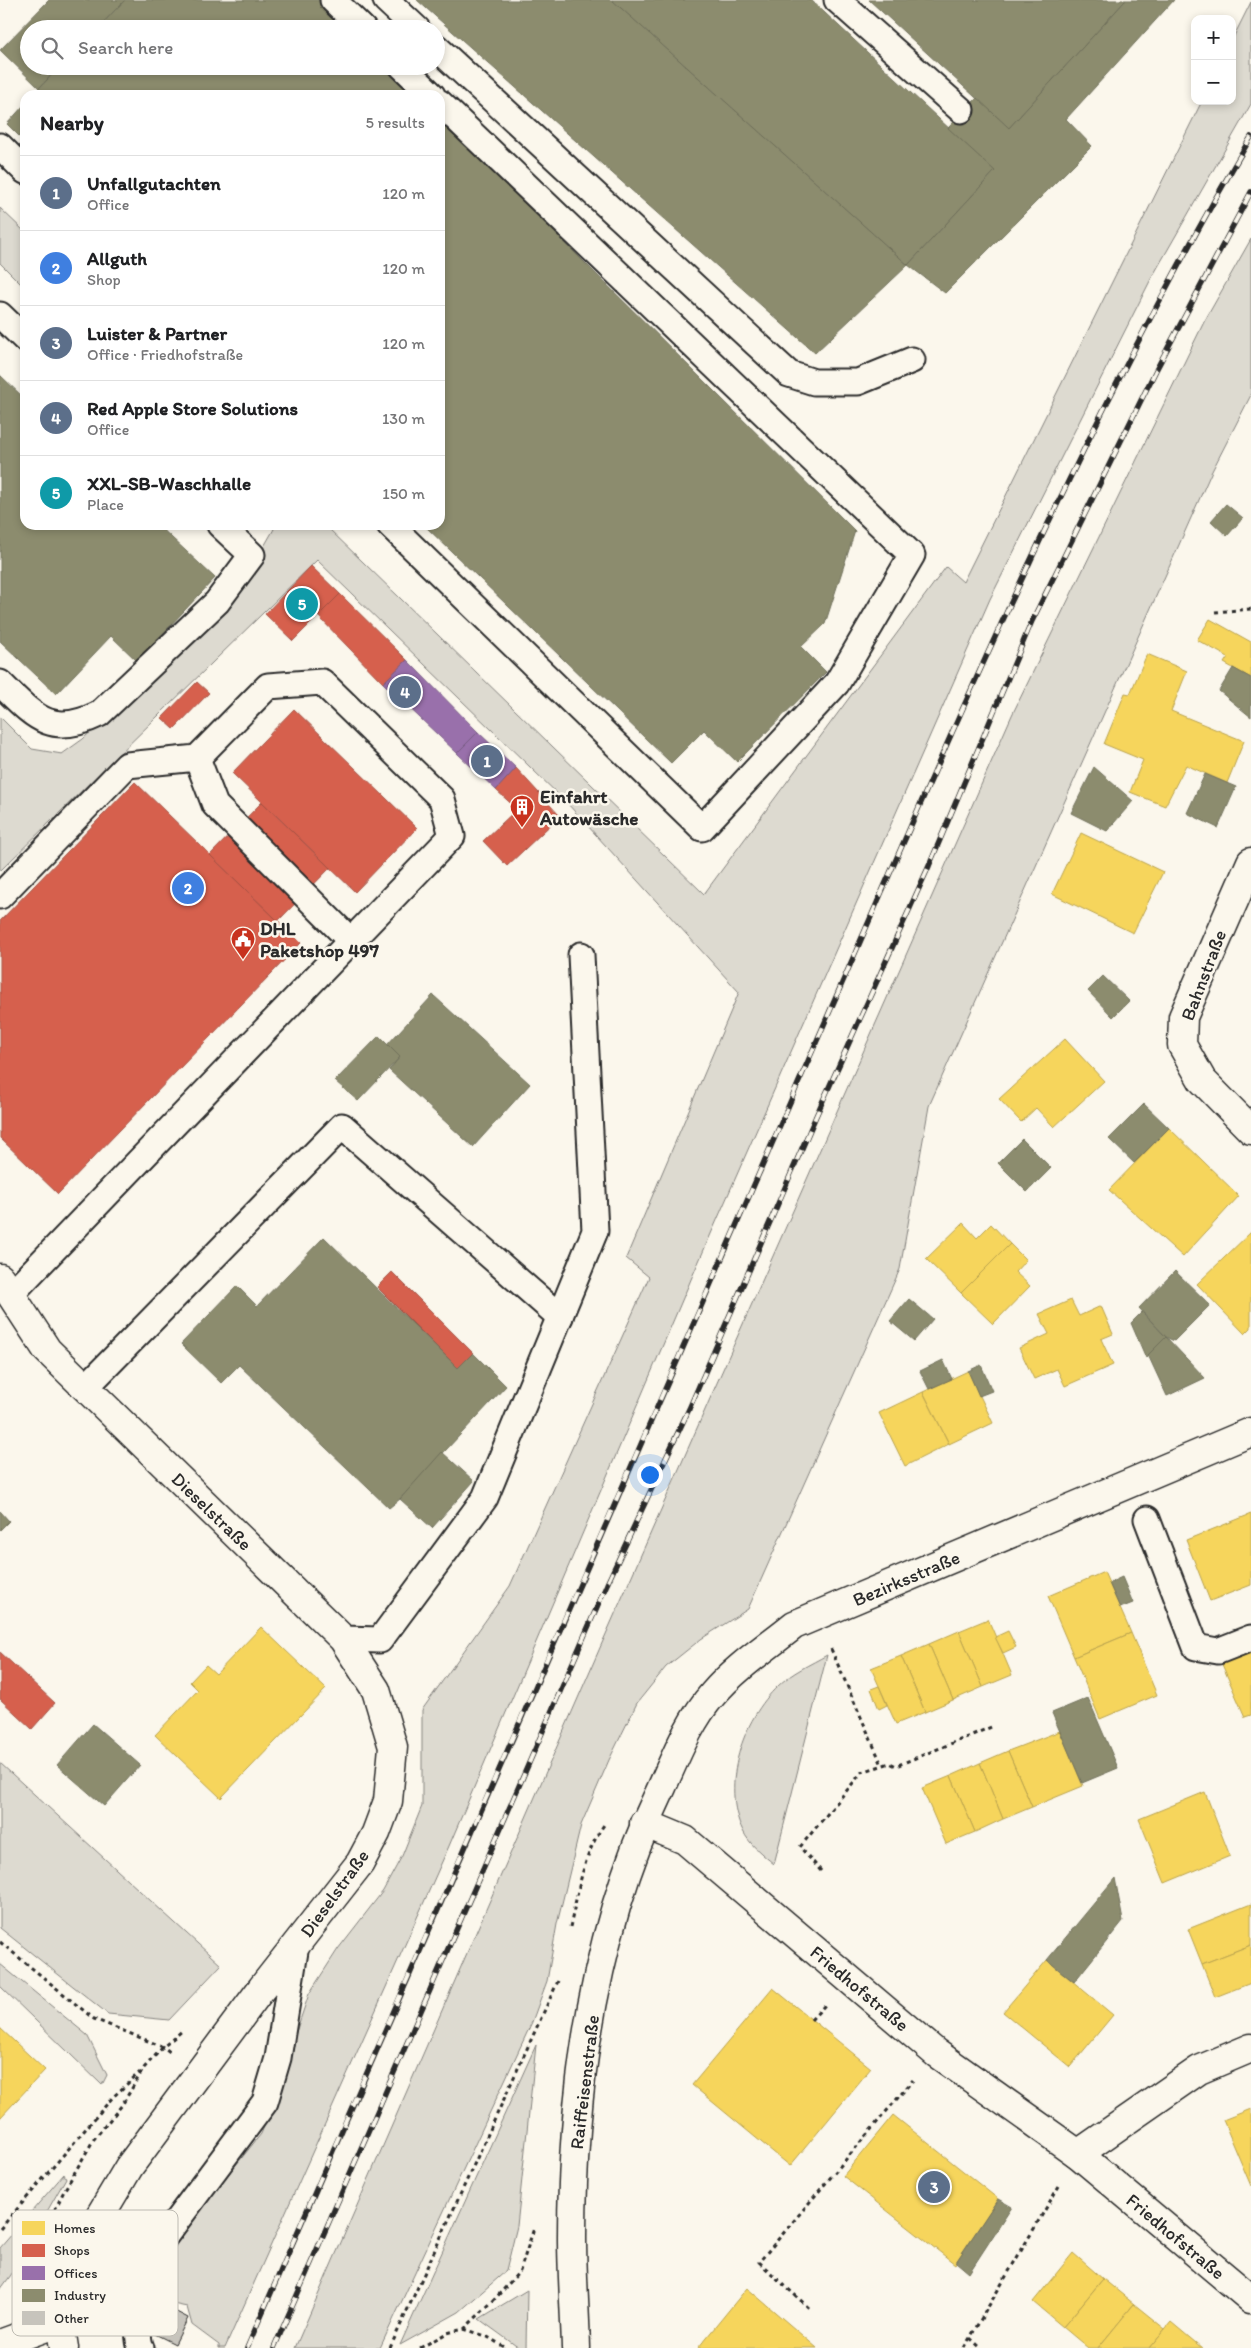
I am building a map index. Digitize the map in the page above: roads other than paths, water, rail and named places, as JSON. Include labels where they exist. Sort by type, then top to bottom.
[{"type":"street","name":"Bahnstraße","points":[[1251,862],[1183,1017],[1182,1045],[1202,1080],[1251,1130]]},
{"type":"street","name":"Dieselstraße","points":[[5,1286],[47,1350],[342,1639],[376,1690],[393,1747],[388,1802],[376,1832],[360,1863],[129,2167],[104,2210]]},
{"type":"street","name":"Bezirksstraße","points":[[644,1823],[690,1728],[712,1694],[743,1664],[794,1625],[1251,1432]]},
{"type":"street","name":"Friedhofstraße","points":[[644,1823],[685,1840],[936,2053],[1078,2154],[1251,2299]]},
{"type":"street","name":"Raiffeisenstraße","points":[[576,2348],[572,2238],[574,2160],[585,2051],[604,1950],[621,1885],[644,1823]]},
{"type":"street","points":[[1078,2154],[1199,2070],[1251,2048]]},
{"type":"street","points":[[0,2344],[22,2336]]},
{"type":"lane","points":[[333,0],[354,20]]},
{"type":"lane","points":[[386,0],[407,20]]},
{"type":"lane","points":[[837,0],[960,110]]},
{"type":"lane","points":[[445,55],[789,374],[814,382],[858,382],[912,360]]},
{"type":"lane","points":[[411,75],[427,90]]},
{"type":"lane","points":[[395,530],[702,828],[837,683],[912,555],[445,108]]},
{"type":"lane","points":[[0,146],[20,166]]},
{"type":"lane","points":[[0,316],[20,334]]},
{"type":"lane","points":[[0,683],[25,708],[44,722],[68,725],[83,722],[98,714],[217,602],[252,555],[225,530]]},
{"type":"lane","points":[[0,896],[127,766],[196,758],[268,686],[322,682],[442,799],[452,836],[352,942],[5,1286]]},
{"type":"lane","points":[[196,758],[215,805],[352,942]]},
{"type":"lane","points":[[342,1639],[380,1640],[485,1498],[595,1231],[581,955]]},
{"type":"lane","points":[[85,1388],[342,1126],[560,1317]]},
{"type":"lane","points":[[1147,1519],[1196,1647],[1218,1651],[1251,1638]]},
{"type":"lane","points":[[178,2220],[265,2102],[278,2058],[296,1945]]},
{"type":"railway","points":[[247,2348],[956,723],[1067,484],[1125,367],[1186,251],[1251,137]]},
{"type":"railway","points":[[274,2348],[607,1584],[689,1409],[816,1116],[929,866],[1032,621],[1156,370],[1251,192]]},
{"type":"place","name":"XXL-SB-Waschhalle","points":[[302,604]]},
{"type":"place","name":"Red Apple Store Solutions","points":[[405,692]]},
{"type":"place","name":"Unfallgutachten","points":[[487,761]]},
{"type":"place","name":"Einfahrt Autowäsche","points":[[522,828]]},
{"type":"place","name":"Allguth","points":[[188,888]]},
{"type":"place","name":"DHL Paketshop 497","points":[[243,960]]},
{"type":"place","name":"Luister & Partner","points":[[934,2187]]}]
